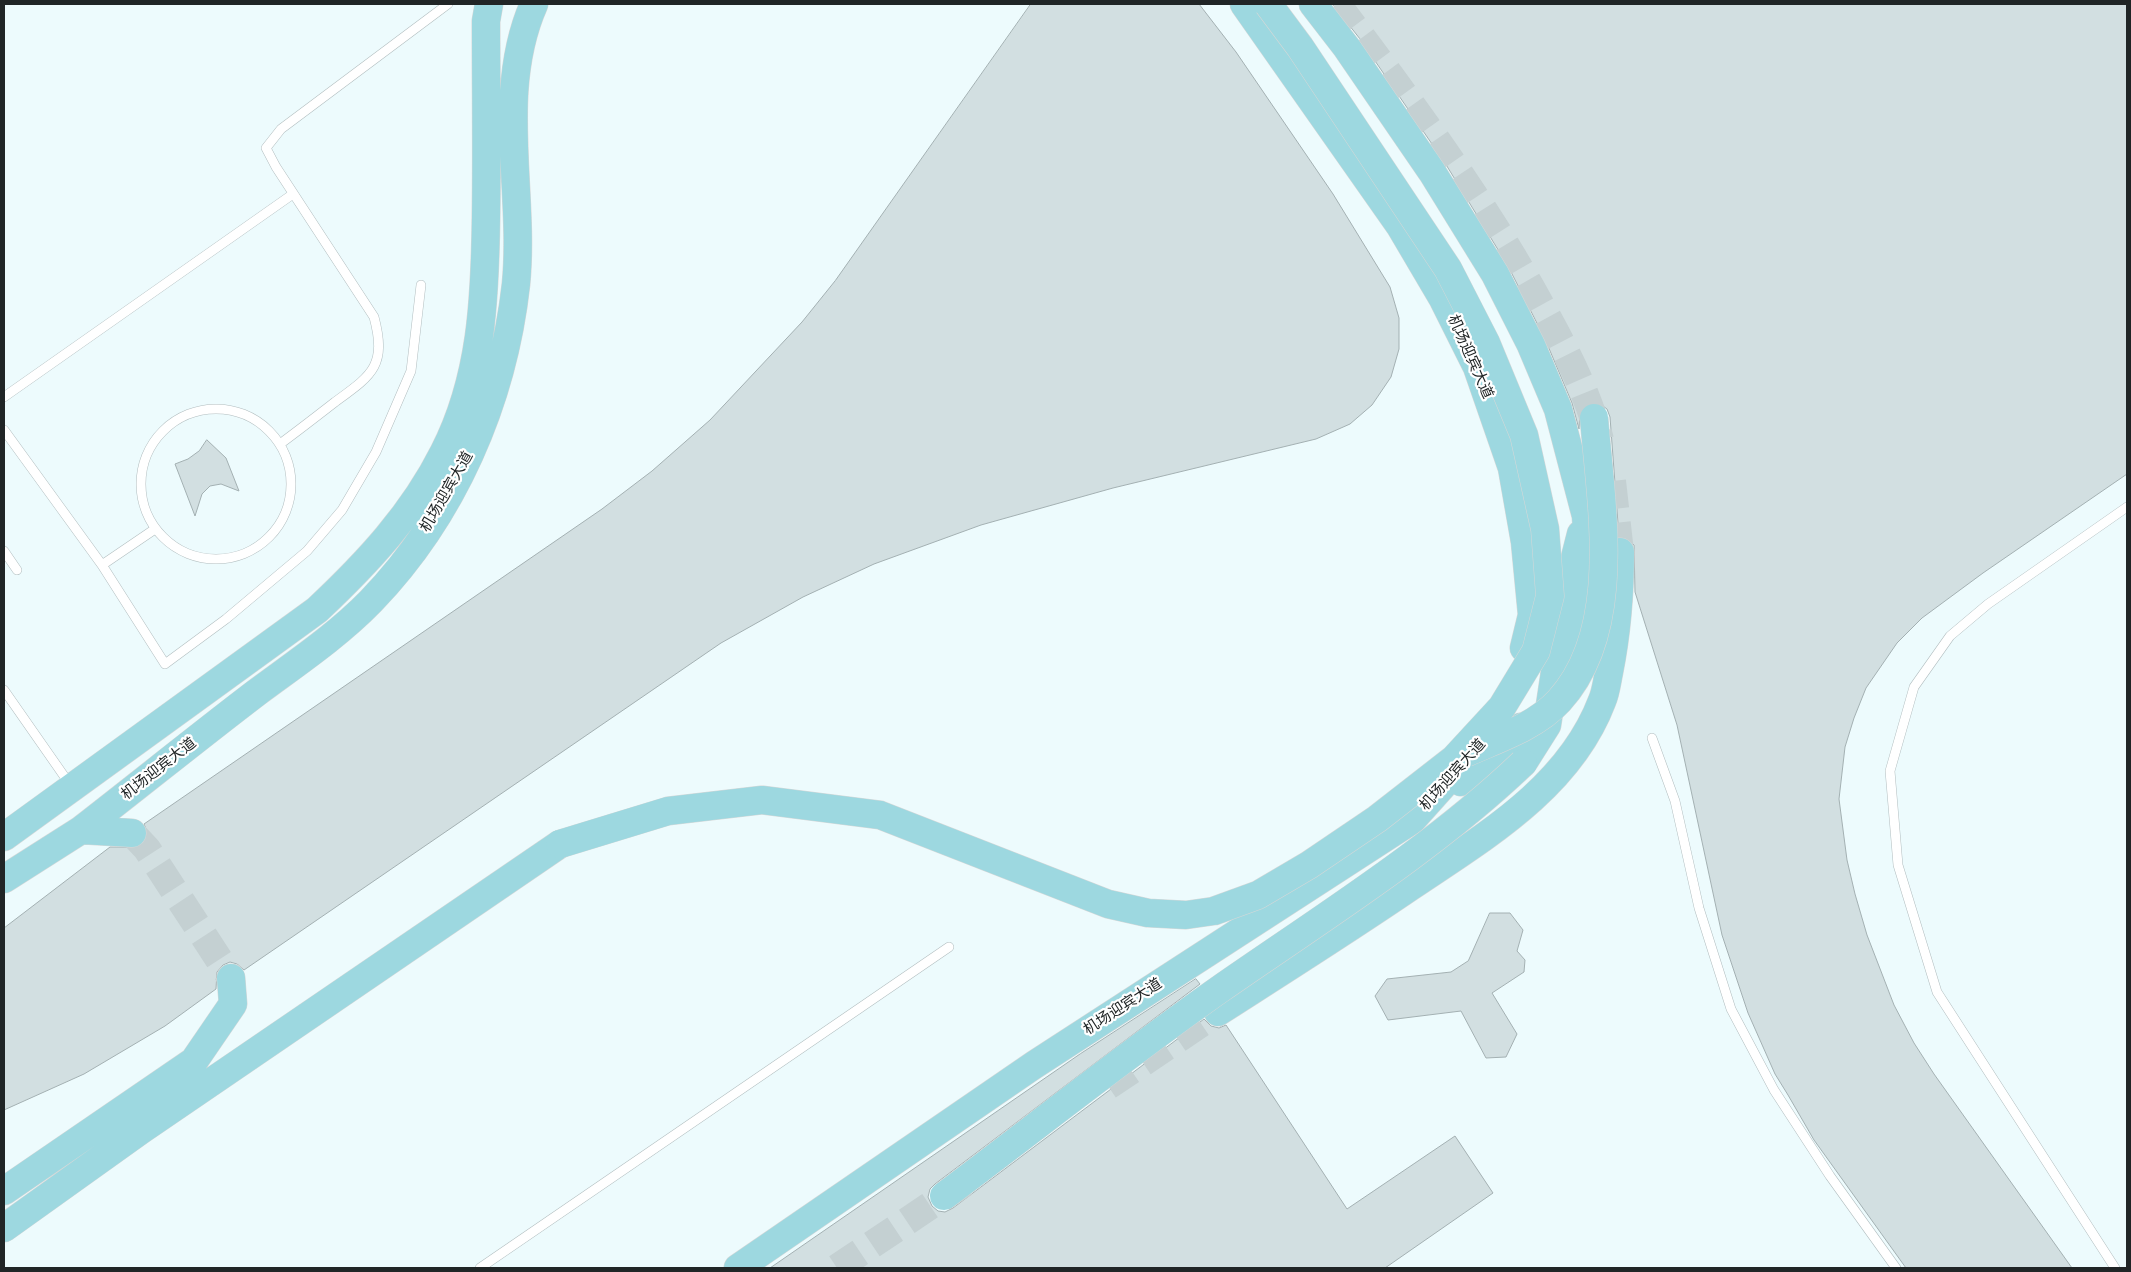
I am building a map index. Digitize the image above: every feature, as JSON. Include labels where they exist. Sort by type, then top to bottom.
[{"type":"main road","points":[[4,837],[317,610],[363,567],[391,535],[411,507],[444,453],[462,411],[470,384],[483,317],[487,148],[486,20],[489,4]]},
{"type":"main road","name":"机场迎宾大道","points":[[4,879],[81,830],[329,637],[370,602],[401,565],[446,500],[477,438],[505,355],[511,323],[517,268],[514,116],[518,48],[534,4]]},
{"type":"main road","name":"机场迎宾大道","points":[[738,1268],[1034,1065],[1412,820],[1493,731],[1516,679],[1532,615],[1525,542],[1512,468],[1477,367],[1444,299],[1400,226],[1244,4]]},
{"type":"main road","points":[[4,1228],[141,1130],[560,844],[668,811],[762,800],[880,815],[1108,904],[1148,913],[1186,915],[1214,911],[1258,895],[1301,870],[1377,819],[1454,759],[1502,707],[1536,651],[1550,596],[1545,529],[1534,475],[1524,435],[1486,343],[1448,269],[1300,47],[1268,4]]},
{"type":"main road","points":[[944,1196],[1208,997],[1400,863],[1485,800],[1523,764],[1547,724],[1572,664],[1590,580],[1586,516],[1558,409],[1531,345],[1495,274],[1432,172],[1347,48],[1313,4]]},
{"type":"main road","points":[[1454,759],[1527,725],[1558,701],[1586,662],[1602,600],[1605,555],[1594,418]]},
{"type":"main road","points":[[1547,724],[1556,665],[1560,617],[1586,516]]},
{"type":"main road","points":[[1525,542],[1560,617]]},
{"type":"main road","points":[[1218,1012],[1378,909],[1505,822],[1555,777],[1587,734],[1603,700],[1612,653],[1620,592],[1620,552]]},
{"type":"main road","points":[[1412,820],[1503,749],[1533,711],[1556,665]]},
{"type":"main road","points":[[81,830],[132,832]]},
{"type":"main road","points":[[4,1191],[194,1061],[233,1004],[231,978]]},
{"type":"lane","points":[[280,444],[363,383],[373,369],[379,351],[378,333],[374,317],[293,194],[266,148],[281,129],[448,4]]},
{"type":"lane","points":[[4,396],[293,194]]},
{"type":"lane","points":[[4,430],[102,565],[165,664],[226,619],[306,551],[342,510],[376,452],[411,371],[421,285]]},
{"type":"lane","points":[[220,408],[243,413],[264,426],[280,444],[289,465],[291,488],[282,517],[275,530],[258,546],[237,556],[207,558],[192,556],[171,545],[155,529],[144,508],[140,483],[141,475],[144,459],[156,438],[174,421],[196,411],[220,408]]},
{"type":"lane","points":[[2115,1268],[1937,992],[1898,865],[1890,772],[1914,687],[1950,636],[1988,604],[2127,507]]},
{"type":"lane","points":[[102,565],[155,529]]},
{"type":"lane","points":[[4,551],[17,570]]},
{"type":"lane","points":[[4,690],[73,788]]},
{"type":"lane","points":[[1652,738],[1675,801],[1699,908],[1731,1009],[1774,1090],[1830,1176],[1896,1268]]},
{"type":"lane","points":[[480,1268],[949,946]]},
{"type":"building","points":[[1031,4],[1199,4],[1236,52],[1333,194],[1390,287],[1399,318],[1399,349],[1391,377],[1372,405],[1350,424],[1316,439],[1113,488],[981,525],[874,564],[803,597],[721,643],[244,970],[237,964],[230,962],[223,965],[217,972],[216,989],[165,1026],[84,1074],[4,1110],[4,928],[110,847],[139,847],[145,841],[148,834],[144,824],[602,509],[652,471],[710,420],[802,322],[835,281]]},
{"type":"building","points":[[1333,4],[2127,4],[2127,474],[1983,573],[1922,618],[1897,643],[1866,688],[1854,718],[1845,747],[1839,799],[1847,860],[1855,894],[1867,935],[1894,1005],[1914,1043],[1934,1074],[2072,1268],[1906,1268],[1814,1140],[1775,1074],[1748,1013],[1722,935],[1677,725],[1635,592],[1634,545],[1627,538],[1619,537],[1610,417],[1607,409],[1600,404],[1592,403],[1585,405],[1580,412],[1579,429],[1572,403],[1545,339],[1508,266],[1445,163],[1360,39]]},
{"type":"building","points":[[207,440],[226,458],[239,491],[221,484],[210,486],[202,494],[195,516],[175,464],[188,459],[199,451]]},
{"type":"building","points":[[1490,913],[1510,913],[1523,930],[1517,951],[1525,960],[1524,972],[1492,993],[1517,1034],[1506,1057],[1486,1058],[1461,1011],[1388,1020],[1375,996],[1387,979],[1451,972],[1468,961]]},
{"type":"building","points":[[1196,979],[1200,984],[935,1184],[930,1189],[928,1197],[932,1206],[938,1211],[945,1212],[953,1208],[1204,1019],[1211,1026],[1219,1028],[1226,1025],[1347,1209],[1455,1136],[1493,1193],[1385,1268],[770,1268],[1080,1054]]},
{"type":"tunnel","points":[[1337,4],[1391,76],[1469,187],[1517,263],[1574,369],[1600,440]]},
{"type":"tunnel","points":[[1612,481],[1620,552]]},
{"type":"tunnel","points":[[132,833],[147,849],[231,978]]},
{"type":"tunnel","points":[[1108,1086],[1218,1012]]},
{"type":"tunnel","points":[[837,1268],[964,1183]]}]
